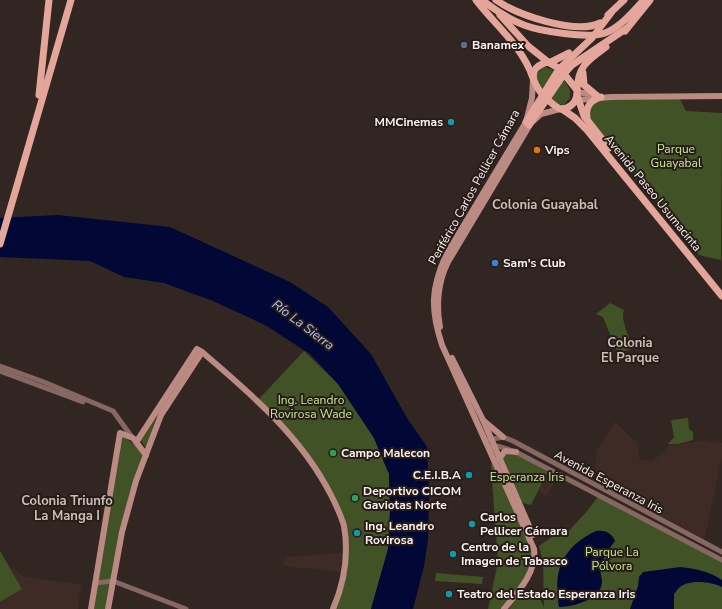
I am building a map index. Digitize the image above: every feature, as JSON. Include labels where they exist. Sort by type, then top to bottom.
[{"type":"main road","points":[[0,236],[71,0]]},
{"type":"main road","name":"Avenida Paseo Usumacinta","points":[[476,0],[514,43],[528,65],[533,79],[547,100],[575,118],[587,130],[722,296]]},
{"type":"main road","points":[[482,0],[509,19],[526,26],[582,36],[604,34],[615,28],[644,0]]},
{"type":"main road","name":"Avenida Paseo Usumacinta","points":[[488,0],[502,18],[528,46],[563,72],[577,96],[588,122],[722,288]]},
{"type":"main road","points":[[496,0],[513,11],[525,16],[575,27],[592,27],[600,23]]},
{"type":"main road","points":[[527,124],[559,69],[592,38],[624,0]]},
{"type":"main road","points":[[577,96],[579,74],[584,65],[627,28],[650,0]]},
{"type":"main road","points":[[0,244],[34,121],[43,70],[49,2]]},
{"type":"main road","points":[[533,79],[539,66],[567,56],[611,14]]},
{"type":"main road","points":[[527,124],[572,65],[627,28]]},
{"type":"main road","points":[[584,65],[582,82],[589,91],[598,96]]},
{"type":"main road","name":"Periférico Carlos Pellicer Cámara","points":[[488,440],[483,420],[444,340],[439,321],[439,290],[448,262],[527,124],[532,98],[533,79]]},
{"type":"main road","points":[[561,109],[577,96],[722,96]]},
{"type":"main road","points":[[588,122],[586,113],[588,106],[598,96]]},
{"type":"main road","name":"Periférico Carlos Pellicer Cámara","points":[[504,609],[531,572],[534,562],[534,552],[531,540],[488,440],[442,345],[434,318],[434,294],[439,272],[447,253],[527,124],[541,114],[561,109]]},
{"type":"main road","points":[[135,440],[200,351]]},
{"type":"main road","points":[[108,609],[131,497],[161,414],[200,351]]},
{"type":"main road","points":[[200,351],[256,397],[298,444],[324,481],[338,510],[343,525],[346,551],[342,580],[333,609]]},
{"type":"main road","points":[[483,420],[503,437]]},
{"type":"main road","points":[[91,609],[120,432],[135,440],[146,455]]},
{"type":"main road","name":"Periférico Carlos Pellicer Cámara","points":[[491,447],[499,459],[535,538],[538,555],[537,566],[533,576],[509,609]]},
{"type":"main road","points":[[499,459],[505,451],[516,452]]},
{"type":"street","points":[[0,366],[44,382],[113,411],[135,440]]},
{"type":"street","points":[[0,371],[112,414],[119,425],[120,432]]},
{"type":"street","points":[[488,440],[503,437]]},
{"type":"street","name":"Avenida Esperanza Iris","points":[[503,437],[722,552]]},
{"type":"street","name":"Avenida Esperanza Iris","points":[[491,447],[516,452],[722,560]]},
{"type":"street","points":[[550,469],[553,464]]},
{"type":"street","points":[[562,476],[566,474],[563,468]]},
{"type":"street","points":[[670,533],[673,526]]},
{"type":"street","points":[[95,583],[113,581],[186,609]]},
{"type":"shaded area","points":[[615,422],[634,441],[638,441],[639,459],[653,461],[669,446],[706,440],[722,443],[722,457],[704,542],[638,508],[642,499],[595,469],[597,450]]},
{"type":"shaded area","points":[[550,472],[559,477],[546,496],[538,491]]},
{"type":"shaded area","points":[[342,553],[340,572],[284,566],[285,557]]},
{"type":"shaded area","points":[[9,565],[24,577],[81,584],[78,609],[0,609],[0,602],[22,589]]},
{"type":"green space","points":[[543,67],[552,69],[556,72],[570,90],[570,98],[564,105],[556,103],[535,81],[535,76]]},
{"type":"green space","name":"Parque Guayabal","points":[[680,99],[686,111],[722,113],[721,260],[699,255],[590,119],[590,107],[599,100]]},
{"type":"green space","points":[[610,303],[624,310],[624,324],[633,348],[618,354],[603,317],[596,314]]},
{"type":"green space","name":"Ing. Leandro Rovirosa Wade","points":[[304,351],[338,384],[374,438],[389,474],[390,512],[388,549],[371,609],[332,609],[342,580],[343,525],[324,481],[258,400]]},
{"type":"green space","points":[[156,418],[146,448],[141,441]]},
{"type":"green space","points":[[688,418],[689,429],[693,432],[693,440],[678,444],[668,444],[674,437],[671,420]]},
{"type":"green space","points":[[120,434],[139,448],[144,455],[111,579],[98,581]]},
{"type":"green space","name":"Esperanza Iris","points":[[506,454],[517,455],[548,471],[531,505],[523,503],[520,499],[501,457]]},
{"type":"green space","points":[[493,458],[531,541],[534,563],[504,609],[488,609],[498,562],[491,466]]},
{"type":"green space","name":"Parque La Pólvora","points":[[599,495],[722,560],[722,609],[509,609],[520,594],[530,590],[538,595],[544,607],[543,562],[539,546],[552,537],[560,537],[566,534],[588,510]]},
{"type":"green space","points":[[0,551],[22,589],[0,602]]},
{"type":"green space","points":[[436,573],[483,577],[482,584],[435,581]]},
{"type":"green space","points":[[111,582],[106,609],[93,609],[96,584]]},
{"type":"water","name":"Río La Sierra","points":[[58,215],[170,227],[290,282],[328,307],[371,354],[407,418],[427,447],[429,495],[428,539],[424,566],[413,609],[371,609],[388,549],[390,511],[389,474],[374,438],[338,384],[310,354],[265,325],[213,301],[164,283],[124,277],[90,261],[0,257],[0,218]]},
{"type":"water","points":[[596,531],[608,533],[615,541],[606,553],[602,563],[600,570],[602,582],[601,588],[586,601],[579,604],[559,607],[557,584],[561,565],[565,557],[578,542]]},
{"type":"water","points":[[680,567],[712,574],[722,580],[722,587],[701,582],[684,584],[674,594],[674,609],[630,609],[638,586],[639,577],[643,572]]},
{"type":"place","name":"Banamex","points":[[464,45]]},
{"type":"place","name":"MMCinemas","points":[[451,122]]},
{"type":"place","name":"Vips","points":[[537,150]]},
{"type":"place","name":"Sam's Club","points":[[495,263]]},
{"type":"place","name":"Campo Malecon","points":[[333,453]]},
{"type":"place","name":"C.E.I.B.A","points":[[469,475]]},
{"type":"place","name":"Deportivo CICOM Gaviotas Norte","points":[[355,498]]},
{"type":"place","name":"Carlos Pellicer Cámara","points":[[472,524]]},
{"type":"place","name":"Ing. Leandro Rovirosa","points":[[357,533]]},
{"type":"place","name":"Centro de la Imagen de Tabasco","points":[[453,554]]},
{"type":"place","name":"Teatro del Estado Esperanza Iris","points":[[449,594]]},
{"type":"district","name":"Colonia Guayabal","points":[[545,205]]},
{"type":"district","name":"Colonia El Parque","points":[[630,350]]},
{"type":"district","name":"Colonia Triunfo La Manga I","points":[[67,508]]}]
